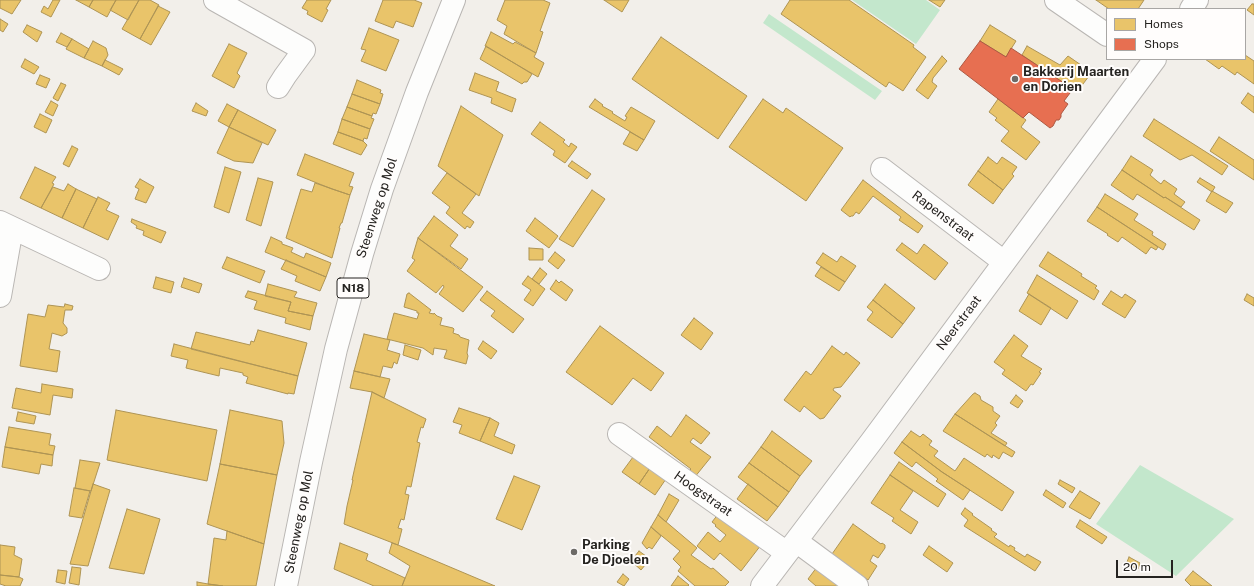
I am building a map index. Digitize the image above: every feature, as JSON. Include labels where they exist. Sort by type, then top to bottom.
[{"type":"street","points":[[215,0],[304,50],[284,76],[278,87]]},
{"type":"street","name":"Steenweg op Mol","points":[[286,586],[336,349],[362,254],[385,182],[417,92],[454,0]]},
{"type":"street","points":[[1056,0],[1106,34]]},
{"type":"street","name":"Neerstraat","points":[[762,586],[1004,262],[1150,61]]},
{"type":"street","name":"Rapenstraat","points":[[882,169],[1004,262]]},
{"type":"street","points":[[0,296],[6,225],[99,269]]},
{"type":"street","name":"Hoogstraat","points":[[619,434],[791,547],[857,586]]},
{"type":"green space","points":[[852,0],[926,0],[940,10],[916,44]]},
{"type":"green space","points":[[769,14],[882,91],[875,100],[763,23]]},
{"type":"green space","points":[[1140,465],[1234,519],[1176,576],[1096,524]]},
{"type":"building: Homes","points":[[0,0],[21,0],[12,14],[0,8]]},
{"type":"building: Homes","points":[[53,0],[60,0],[51,17],[41,12],[44,6],[48,9]]},
{"type":"building: Homes","points":[[76,0],[93,0],[89,7]]},
{"type":"building: Homes","points":[[93,0],[116,0],[107,17],[89,7]]},
{"type":"building: Homes","points":[[116,0],[139,0],[128,20],[110,10]]},
{"type":"building: Homes","points":[[139,0],[150,0],[159,5],[140,39],[122,29]]},
{"type":"building: Homes","points":[[307,0],[331,0],[326,9],[328,10],[322,22],[307,14],[308,11],[302,8]]},
{"type":"building: Homes","points":[[383,0],[414,0],[422,3],[413,27],[396,21],[393,28],[375,21]]},
{"type":"building: Homes","points":[[505,0],[543,0],[550,3],[540,31],[543,32],[536,53],[504,34],[507,26],[497,20]]},
{"type":"building: Homes","points":[[604,0],[629,0],[622,12]]},
{"type":"building: Homes","points":[[790,0],[849,0],[914,45],[913,47],[926,57],[903,91],[889,82],[886,87],[781,14]]},
{"type":"building: Homes","points":[[929,0],[945,0],[940,7]]},
{"type":"building: Homes","points":[[1096,0],[1144,0],[1139,8],[1108,8]]},
{"type":"building: Homes","points":[[1252,4],[1254,4],[1254,15],[1247,10]]},
{"type":"building: Homes","points":[[158,6],[170,12],[151,45],[140,39]]},
{"type":"building: Homes","points":[[0,19],[8,24],[3,32],[0,30]]},
{"type":"building: Homes","points":[[27,25],[42,32],[37,42],[23,32]]},
{"type":"building: Homes","points":[[990,25],[1016,41],[1006,57],[980,41]]},
{"type":"building: Homes","points":[[369,28],[399,40],[386,71],[361,61],[366,50],[361,49]]},
{"type":"building: Homes","points":[[491,32],[513,44],[515,42],[536,53],[534,57],[544,63],[538,77],[485,46]]},
{"type":"building: Homes","points":[[61,33],[72,39],[67,47],[56,42]]},
{"type":"building: Homes","points":[[661,37],[747,96],[718,139],[632,79]]},
{"type":"building: Homes","points":[[72,39],[89,49],[84,58],[66,49]]},
{"type":"building: Homes","points":[[93,41],[106,48],[108,55],[102,66],[84,58]]},
{"type":"building: Homes","points":[[229,44],[247,53],[237,73],[240,76],[234,88],[212,76]]},
{"type":"building: Homes","points":[[486,46],[532,74],[527,82],[522,84],[480,59]]},
{"type":"building: Homes","points":[[1027,46],[1060,65],[1068,56],[1081,65],[1079,68],[1089,76],[1077,92],[1022,55]]},
{"type":"building: Homes","points":[[942,56],[947,61],[933,78],[932,82],[937,86],[928,99],[916,90]]},
{"type":"building: Homes","points":[[1246,56],[1254,61],[1254,84],[1237,72],[1235,75],[1222,66],[1219,69],[1206,60],[1246,60]]},
{"type":"building: Homes","points":[[25,59],[39,67],[34,74],[21,67]]},
{"type":"building: Homes","points":[[105,60],[123,69],[119,75],[102,66]]},
{"type":"building: Homes","points":[[475,73],[499,82],[496,91],[516,99],[512,112],[491,103],[492,98],[469,90]]},
{"type":"building: Homes","points":[[40,75],[50,79],[46,88],[36,84]]},
{"type":"building: Homes","points":[[357,80],[381,90],[380,93],[383,94],[380,104],[352,94]]},
{"type":"building: Homes","points":[[61,83],[66,85],[58,101],[53,98]]},
{"type":"building: Homes","points":[[1248,93],[1254,97],[1254,113],[1241,103]]},
{"type":"building: Homes","points":[[352,94],[380,104],[376,114],[373,113],[372,116],[347,107]]},
{"type":"building: Homes","points":[[595,99],[603,105],[602,106],[625,121],[627,117],[625,116],[631,107],[655,121],[644,140],[589,107]]},
{"type":"building: Homes","points":[[763,99],[783,113],[786,108],[843,148],[806,201],[729,147]]},
{"type":"building: Homes","points":[[998,99],[1026,120],[1021,127],[1040,142],[1026,160],[1001,141],[1009,131],[995,120],[997,118],[989,112]]},
{"type":"building: Homes","points":[[51,101],[58,105],[53,116],[45,112]]},
{"type":"building: Homes","points":[[196,103],[208,111],[206,116],[192,111]]},
{"type":"building: Homes","points":[[227,104],[238,110],[229,127],[218,121]]},
{"type":"building: Homes","points":[[461,106],[503,135],[479,196],[438,166]]},
{"type":"building: Homes","points":[[347,107],[372,116],[371,118],[374,119],[370,129],[342,119]]},
{"type":"building: Homes","points":[[238,110],[276,130],[268,145],[229,127]]},
{"type":"building: Homes","points":[[40,114],[52,120],[46,133],[34,127]]},
{"type":"building: Homes","points":[[342,119],[370,129],[367,139],[364,138],[363,141],[338,132]]},
{"type":"building: Homes","points":[[1154,119],[1228,166],[1222,175],[1192,155],[1180,160],[1143,136]]},
{"type":"building: Homes","points":[[540,122],[565,140],[563,142],[569,147],[571,143],[577,147],[565,163],[553,155],[555,151],[531,134]]},
{"type":"building: Homes","points":[[229,127],[262,143],[253,163],[234,161],[217,153]]},
{"type":"building: Homes","points":[[338,132],[363,141],[367,145],[361,155],[333,144]]},
{"type":"building: Homes","points":[[630,132],[644,140],[637,151],[623,144]]},
{"type":"building: Homes","points":[[1219,137],[1254,160],[1254,180],[1210,151]]},
{"type":"building: Homes","points":[[72,146],[78,149],[69,167],[63,164]]},
{"type":"building: Homes","points":[[305,154],[354,173],[349,186],[353,187],[350,195],[297,175]]},
{"type":"building: Homes","points":[[1131,156],[1153,170],[1150,175],[1161,184],[1164,180],[1177,189],[1174,194],[1185,202],[1181,207],[1165,197],[1164,198],[1122,170]]},
{"type":"building: Homes","points":[[988,157],[997,164],[1002,157],[1017,167],[1012,174],[1014,176],[1003,190],[978,171]]},
{"type":"building: Homes","points":[[572,161],[591,174],[587,179],[568,166]]},
{"type":"building: Homes","points":[[35,167],[56,177],[52,183],[54,184],[41,208],[20,198]]},
{"type":"building: Homes","points":[[225,167],[241,172],[229,213],[214,207]]},
{"type":"building: Homes","points":[[1122,170],[1200,220],[1194,230],[1137,194],[1133,200],[1111,185]]},
{"type":"building: Homes","points":[[978,171],[1003,190],[993,204],[968,185]]},
{"type":"building: Homes","points":[[447,173],[476,194],[462,213],[474,222],[470,228],[467,226],[465,229],[446,213],[450,207],[432,193]]},
{"type":"building: Homes","points":[[258,178],[273,182],[261,226],[246,220]]},
{"type":"building: Homes","points":[[1200,178],[1215,187],[1212,192],[1197,182]]},
{"type":"building: Homes","points":[[140,179],[154,187],[146,203],[135,199],[139,189],[135,187]]},
{"type":"building: Homes","points":[[863,180],[923,226],[918,233],[899,220],[901,217],[873,196],[859,214],[856,212],[850,217],[841,210]]},
{"type":"building: Homes","points":[[315,183],[350,195],[342,223],[339,228],[332,258],[286,238],[301,189],[312,192]]},
{"type":"building: Homes","points":[[68,184],[76,189],[62,218],[41,208],[53,187],[64,191]]},
{"type":"building: Homes","points":[[76,189],[97,199],[83,228],[62,218]]},
{"type":"building: Homes","points":[[592,190],[605,199],[573,247],[559,239]]},
{"type":"building: Homes","points":[[1212,191],[1233,203],[1226,213],[1206,201]]},
{"type":"building: Homes","points":[[1105,194],[1138,214],[1134,220],[1153,232],[1152,235],[1166,244],[1163,250],[1097,207]]},
{"type":"building: Homes","points":[[98,197],[110,203],[106,210],[119,216],[108,240],[83,228]]},
{"type":"building: Homes","points":[[1097,207],[1158,247],[1156,250],[1151,247],[1146,254],[1122,237],[1118,242],[1087,221]]},
{"type":"building: Homes","points":[[434,216],[458,235],[450,246],[468,259],[461,269],[418,238]]},
{"type":"building: Homes","points":[[535,218],[558,236],[549,248],[526,231]]},
{"type":"building: Homes","points":[[132,219],[166,232],[161,243],[143,235],[144,231],[136,228],[137,226],[131,222]]},
{"type":"building: Homes","points":[[271,237],[282,242],[282,244],[293,248],[291,252],[304,258],[306,253],[331,263],[326,277],[265,252]]},
{"type":"building: Homes","points":[[418,238],[483,287],[463,312],[439,294],[444,287],[443,285],[436,293],[407,271],[415,260],[412,258]]},
{"type":"building: Homes","points":[[902,243],[917,254],[924,244],[948,263],[935,280],[896,250]]},
{"type":"building: Homes","points":[[529,248],[543,249],[543,260],[529,260]]},
{"type":"building: Homes","points":[[555,252],[565,260],[558,269],[548,261]]},
{"type":"building: Homes","points":[[1048,252],[1082,274],[1081,276],[1097,286],[1095,288],[1099,291],[1094,300],[1039,266]]},
{"type":"building: Homes","points":[[823,253],[837,262],[841,256],[856,266],[845,282],[816,263]]},
{"type":"building: Homes","points":[[227,257],[265,271],[260,283],[222,268]]},
{"type":"building: Homes","points":[[286,260],[326,277],[320,291],[295,281],[297,276],[281,269]]},
{"type":"building: Homes","points":[[821,267],[845,282],[839,291],[815,276]]},
{"type":"building: Homes","points":[[540,268],[547,274],[539,284],[532,279]]},
{"type":"building: Homes","points":[[1037,275],[1078,301],[1067,319],[1027,293]]},
{"type":"building: Homes","points":[[528,276],[545,289],[533,306],[524,300],[531,290],[522,284]]},
{"type":"building: Homes","points":[[156,277],[174,282],[171,293],[153,288]]},
{"type":"building: Homes","points":[[184,278],[202,284],[199,293],[181,287]]},
{"type":"building: Homes","points":[[556,280],[559,283],[561,281],[573,290],[566,301],[550,289]]},
{"type":"building: Homes","points":[[268,284],[297,292],[294,297],[317,303],[313,316],[288,311],[291,302],[265,296]]},
{"type":"building: Homes","points":[[885,284],[915,308],[903,324],[873,300]]},
{"type":"building: Homes","points":[[248,291],[291,302],[288,311],[313,316],[310,330],[285,323],[286,318],[254,309],[257,301],[245,297]]},
{"type":"building: Homes","points":[[487,291],[524,319],[513,333],[491,316],[495,311],[480,300]]},
{"type":"building: Homes","points":[[1111,291],[1122,298],[1125,294],[1136,301],[1125,318],[1102,304]]},
{"type":"building: Homes","points":[[409,293],[431,310],[429,313],[434,313],[442,318],[440,325],[453,328],[453,333],[469,340],[466,364],[444,358],[447,350],[434,348],[433,355],[423,348],[387,339],[394,313],[417,319],[419,313],[417,313],[417,311],[404,307],[407,294]]},
{"type":"building: Homes","points":[[1029,294],[1051,308],[1041,325],[1019,311]]},
{"type":"building: Homes","points":[[1247,294],[1254,298],[1254,306],[1244,300]]},
{"type":"building: Homes","points":[[873,300],[903,324],[892,338],[867,320],[873,312],[867,307]]},
{"type":"building: Homes","points":[[65,304],[73,306],[72,310],[65,310],[63,323],[67,328],[67,333],[62,336],[52,333],[49,349],[60,351],[57,372],[20,366],[28,314],[45,317],[48,305],[64,307]]},
{"type":"building: Homes","points":[[694,318],[713,333],[701,350],[681,335]]},
{"type":"building: Homes","points":[[600,326],[664,373],[651,391],[633,378],[612,405],[566,372]]},
{"type":"building: Homes","points":[[258,330],[307,343],[298,376],[191,349],[196,332],[250,345],[251,341],[254,342]]},
{"type":"building: Homes","points":[[364,334],[390,340],[387,350],[400,354],[397,364],[394,362],[392,368],[383,366],[380,377],[354,371]]},
{"type":"building: Homes","points":[[1014,335],[1028,346],[1021,356],[1042,369],[1033,385],[1031,384],[1026,391],[1002,374],[1005,370],[994,362]]},
{"type":"building: Homes","points":[[483,341],[497,351],[491,359],[478,349]]},
{"type":"building: Homes","points":[[174,344],[298,376],[294,394],[288,394],[246,383],[248,377],[243,375],[243,373],[220,368],[219,376],[186,368],[188,360],[171,356]]},
{"type":"building: Homes","points":[[405,345],[421,350],[418,360],[403,355]]},
{"type":"building: Homes","points":[[832,346],[844,355],[846,352],[860,363],[841,387],[834,388],[833,390],[841,396],[824,418],[820,419],[804,406],[800,412],[784,400],[806,371],[811,375]]},
{"type":"building: Homes","points":[[354,371],[390,379],[384,398],[372,392],[350,388]]},
{"type":"building: Homes","points":[[42,384],[73,389],[72,398],[53,395],[50,415],[12,408],[16,388],[41,393]]},
{"type":"building: Homes","points":[[372,392],[426,419],[423,428],[421,427],[417,442],[420,443],[411,487],[407,486],[405,494],[409,495],[404,520],[401,519],[398,528],[402,529],[398,545],[344,524],[352,480]]},
{"type":"building: Homes","points":[[975,393],[980,396],[981,400],[993,407],[993,411],[1000,416],[995,423],[997,425],[991,433],[1007,443],[1005,446],[955,414]]},
{"type":"building: Homes","points":[[1016,395],[1023,401],[1018,408],[1010,403]]},
{"type":"building: Homes","points":[[459,408],[490,418],[480,441],[459,433],[462,425],[453,422]]},
{"type":"building: Homes","points":[[116,410],[217,430],[207,481],[107,460]]},
{"type":"building: Homes","points":[[230,410],[282,421],[284,443],[277,475],[220,464]]},
{"type":"building: Homes","points":[[18,412],[36,416],[34,424],[16,421]]},
{"type":"building: Homes","points":[[955,414],[1015,452],[1012,457],[1003,452],[999,459],[993,455],[992,458],[987,454],[985,457],[943,431]]},
{"type":"building: Homes","points":[[686,415],[710,433],[701,444],[693,438],[690,442],[711,457],[694,478],[687,473],[691,469],[649,437],[657,426],[671,437]]},
{"type":"building: Homes","points":[[490,418],[499,423],[494,436],[515,445],[512,454],[480,441]]},
{"type":"building: Homes","points":[[9,427],[51,434],[49,445],[55,446],[53,455],[5,447]]},
{"type":"building: Homes","points":[[772,431],[812,461],[800,476],[761,447]]},
{"type":"building: Homes","points":[[911,431],[920,437],[923,434],[932,441],[929,445],[938,451],[934,456],[955,471],[964,458],[1014,492],[1002,511],[942,472],[902,442]]},
{"type":"building: Homes","points":[[902,442],[942,472],[970,490],[963,500],[936,481],[938,479],[916,462],[912,467],[894,453]]},
{"type":"building: Homes","points":[[5,447],[53,455],[52,466],[41,464],[39,474],[2,467]]},
{"type":"building: Homes","points":[[761,447],[800,476],[789,492],[749,463]]},
{"type":"building: Homes","points":[[636,453],[652,465],[639,484],[622,472]]},
{"type":"building: Homes","points":[[80,460],[100,463],[91,491],[75,488]]},
{"type":"building: Homes","points":[[899,462],[946,494],[938,507],[890,475]]},
{"type":"building: Homes","points":[[749,463],[789,492],[778,507],[738,477]]},
{"type":"building: Homes","points":[[220,464],[277,475],[264,544],[207,524]]},
{"type":"building: Homes","points":[[652,465],[668,476],[655,495],[639,484]]},
{"type":"building: Homes","points":[[890,475],[913,491],[900,510],[918,522],[911,534],[892,521],[894,518],[871,503]]},
{"type":"building: Homes","points":[[514,476],[540,486],[522,530],[496,519]]},
{"type":"building: Homes","points":[[1060,480],[1075,488],[1072,493],[1058,484]]},
{"type":"building: Homes","points":[[93,484],[110,490],[88,566],[70,564]]},
{"type":"building: Homes","points":[[748,484],[778,507],[767,521],[737,499]]},
{"type":"building: Homes","points":[[74,488],[90,491],[82,518],[69,516]]},
{"type":"building: Homes","points":[[1046,490],[1066,503],[1063,508],[1043,495]]},
{"type":"building: Homes","points":[[1080,491],[1100,503],[1090,519],[1069,507]]},
{"type":"building: Homes","points":[[669,494],[679,500],[666,522],[658,515]]},
{"type":"building: Homes","points":[[965,508],[997,534],[994,537],[1009,547],[1010,545],[1015,548],[1014,550],[1025,557],[1027,554],[1041,562],[1035,571],[964,526],[968,520],[961,514]]},
{"type":"building: Homes","points":[[127,509],[160,519],[144,574],[109,568]]},
{"type":"building: Homes","points":[[719,513],[761,545],[741,571],[720,553],[714,560],[697,546],[708,532],[720,542],[726,535],[712,522]]},
{"type":"building: Homes","points":[[658,515],[697,548],[691,555],[711,569],[713,568],[729,582],[725,586],[695,586],[678,571],[681,567],[673,559],[680,551],[651,527]]},
{"type":"building: Homes","points":[[1080,520],[1107,537],[1102,544],[1076,527]]},
{"type":"building: Homes","points":[[853,524],[881,544],[882,543],[885,545],[885,548],[878,558],[873,555],[870,561],[877,566],[868,580],[832,554]]},
{"type":"building: Homes","points":[[651,527],[661,536],[652,549],[649,547],[647,549],[642,543]]},
{"type":"building: Homes","points":[[227,531],[264,544],[256,586],[223,586],[208,584],[214,538],[226,540]]},
{"type":"building: Homes","points":[[340,543],[368,554],[366,560],[405,578],[402,586],[374,586],[334,569]]},
{"type":"building: Homes","points":[[392,543],[495,586],[402,586],[410,566],[389,553]]},
{"type":"building: Homes","points":[[0,545],[15,547],[14,555],[22,559],[19,577],[0,575]]},
{"type":"building: Homes","points":[[929,546],[953,563],[947,572],[923,555]]},
{"type":"building: Homes","points":[[639,551],[650,559],[641,570],[631,561]]},
{"type":"building: Homes","points":[[1129,557],[1140,563],[1138,569],[1133,567],[1132,570],[1125,567]]},
{"type":"building: Homes","points":[[820,563],[851,586],[816,586],[808,579]]},
{"type":"building: Homes","points":[[72,567],[81,568],[79,585],[69,583]]},
{"type":"building: Homes","points":[[58,570],[67,571],[65,584],[56,582]]},
{"type":"building: Homes","points":[[1193,571],[1212,586],[1191,586],[1185,580]]},
{"type":"building: Homes","points":[[623,574],[629,579],[624,586],[617,582]]},
{"type":"building: Homes","points":[[0,575],[19,577],[23,579],[20,586],[6,586],[0,584]]},
{"type":"building: Homes","points":[[678,576],[689,585],[671,586]]},
{"type":"building: Homes","points":[[197,582],[208,584],[223,586],[197,586]]},
{"type":"building: Shops","name":"Bakkerij Maarten en Dorien","points":[[980,41],[1006,57],[1011,48],[1073,89],[1064,101],[1068,104],[1061,114],[1061,117],[1059,120],[1056,120],[1053,126],[1050,128],[1029,112],[1023,118],[959,69]]},
{"type":"place","name":"Bakkerij Maarten en Dorien","points":[[1015,79]]},
{"type":"place","name":"Parking De Djoelen","points":[[574,552]]}]
